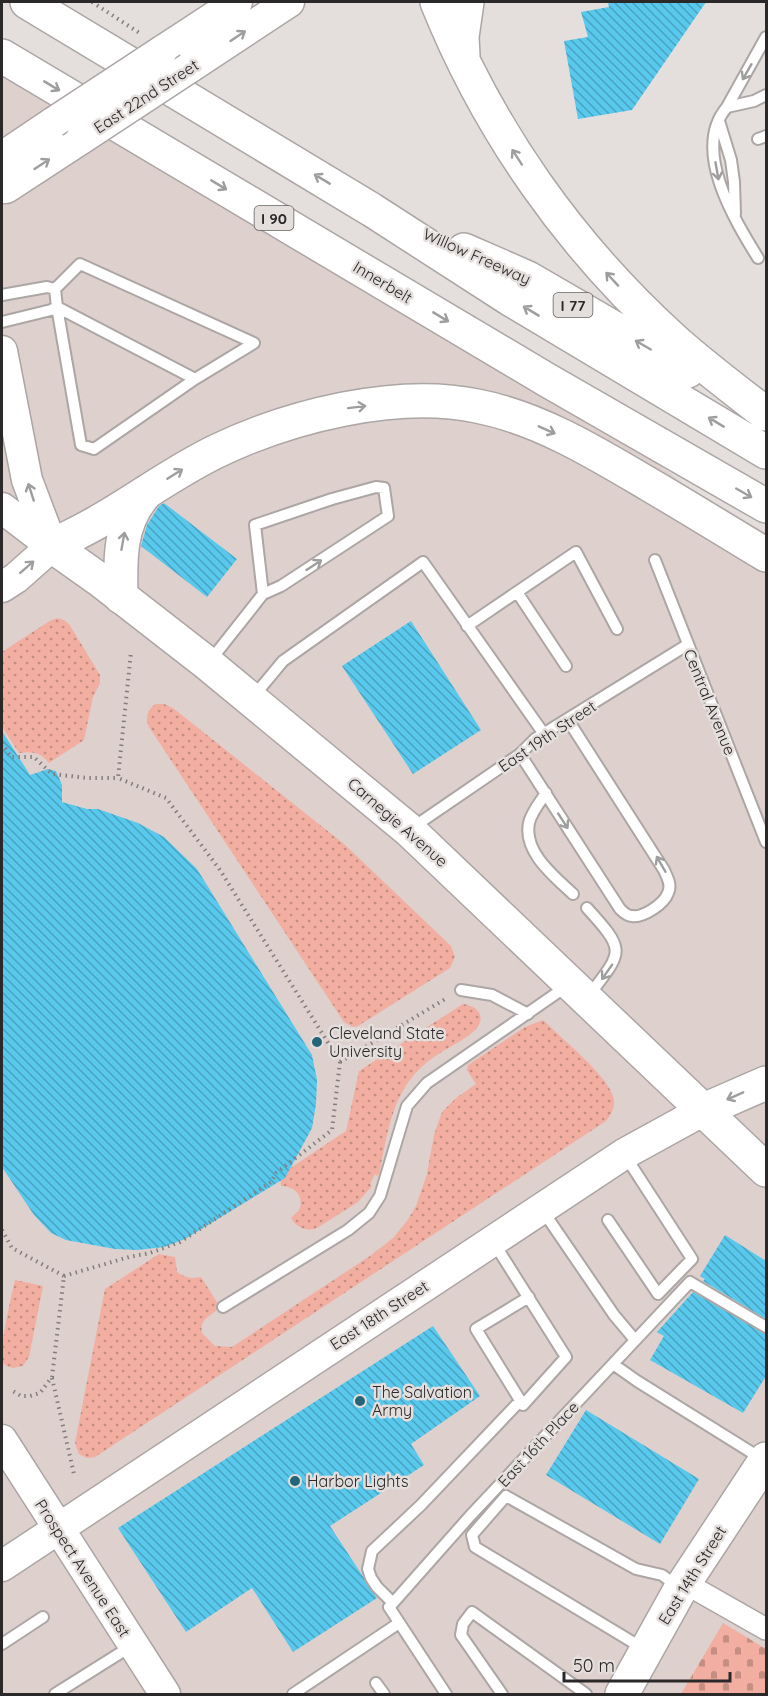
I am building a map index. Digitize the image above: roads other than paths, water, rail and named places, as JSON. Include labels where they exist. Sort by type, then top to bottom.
[{"type":"main road","points":[[27,2],[372,210],[510,299],[766,452]]},
{"type":"main road","points":[[437,2],[463,59],[509,145],[532,180],[585,248],[642,310],[674,340],[766,415]]},
{"type":"main road","points":[[463,59],[462,36],[467,2]]},
{"type":"main road","name":"Innerbelt","points":[[2,56],[548,380],[766,506]]},
{"type":"main road","name":"Willow Freeway","points":[[372,210],[528,278],[766,415]]},
{"type":"main road","points":[[548,380],[684,484],[766,533]]},
{"type":"main road","points":[[52,546],[96,523],[215,452],[278,425],[312,415],[349,408],[417,401],[449,401],[502,412],[560,436],[618,466],[766,555]]},
{"type":"main road","points":[[121,597],[122,542],[137,503],[147,492]]},
{"type":"main road","name":"Carnegie Avenue","points":[[52,546],[207,664],[409,830],[766,1170]]},
{"type":"main road","name":"East 18th Street","points":[[704,1110],[766,1083]]},
{"type":"main road","name":"East 14th Street","points":[[622,1695],[683,1586],[766,1460]]},
{"type":"street","name":"East 22nd Street","points":[[2,158],[54,122],[151,43],[237,2]]},
{"type":"street","name":"East 22nd Street","points":[[2,188],[6,188],[289,2]]},
{"type":"street","points":[[2,351],[27,480],[52,546],[2,587]]},
{"type":"street","name":"Carnegie Avenue","points":[[2,508],[52,546]]},
{"type":"street","name":"East 18th Street","points":[[2,1566],[624,1154],[704,1110]]},
{"type":"street","name":"Prospect Avenue East","points":[[5,1454],[57,1528],[165,1695]]},
{"type":"street","points":[[683,1586],[766,1629]]},
{"type":"lane","points":[[758,258],[735,221],[718,179],[713,149],[718,117],[727,107],[766,37]]},
{"type":"lane","points":[[727,107],[754,101],[766,95]]},
{"type":"lane","points":[[718,117],[733,171],[735,221]]},
{"type":"lane","points":[[80,264],[254,343],[195,379],[94,449],[81,445],[55,289],[80,264]]},
{"type":"lane","points":[[2,295],[47,287],[55,289]]},
{"type":"lane","points":[[2,322],[57,307]]},
{"type":"lane","points":[[57,307],[195,379]]},
{"type":"lane","points":[[207,664],[263,594],[281,586],[388,516],[384,488],[376,487],[332,499],[255,525],[263,594]]},
{"type":"lane","points":[[466,626],[576,552],[617,629]]},
{"type":"lane","name":"Central Avenue","points":[[655,560],[766,842]]},
{"type":"lane","points":[[251,700],[283,661],[423,562],[544,734]]},
{"type":"lane","points":[[517,592],[566,666]]},
{"type":"lane","name":"East 19th Street","points":[[409,830],[520,754],[544,734],[687,645]]},
{"type":"lane","points":[[520,754],[620,909],[629,916],[635,916],[656,906],[668,895],[669,882],[664,870],[568,720]]},
{"type":"lane","points":[[546,793],[529,821],[528,840],[534,853],[552,875],[573,894]]},
{"type":"lane","points":[[224,1307],[348,1230],[369,1213],[380,1196],[407,1106],[427,1083],[528,1014],[579,991],[615,961],[617,950],[613,939],[588,909]]},
{"type":"lane","points":[[460,990],[492,995],[528,1014]]},
{"type":"lane","points":[[624,1154],[692,1259],[658,1294]]},
{"type":"lane","points":[[541,1209],[614,1315],[635,1340]]},
{"type":"lane","points":[[608,1220],[667,1307]]},
{"type":"lane","points":[[493,1241],[529,1297],[566,1357],[523,1405],[476,1329],[529,1297]]},
{"type":"lane","name":"East 16th Place","points":[[391,1605],[470,1516],[690,1282],[766,1327]]},
{"type":"lane","points":[[613,1364],[766,1460]]},
{"type":"lane","points":[[446,1695],[399,1623],[391,1605],[371,1578],[368,1569],[372,1551],[421,1505],[520,1401]]},
{"type":"lane","points":[[647,1650],[475,1547],[472,1535],[506,1496],[636,1569],[662,1575],[683,1586]]},
{"type":"lane","points":[[502,1695],[462,1635],[463,1624],[472,1612],[586,1695]]},
{"type":"lane","points":[[2,1644],[43,1617]]},
{"type":"lane","points":[[293,1695],[399,1623]]},
{"type":"lane","points":[[55,1695],[133,1645]]},
{"type":"lane","points":[[376,1683],[384,1695]]},
{"type":"place","name":"Cleveland State University","points":[[317,1042]]},
{"type":"place","name":"The Salvation Army","points":[[360,1401]]},
{"type":"place","name":"Harbor Lights","points":[[295,1481]]}]
